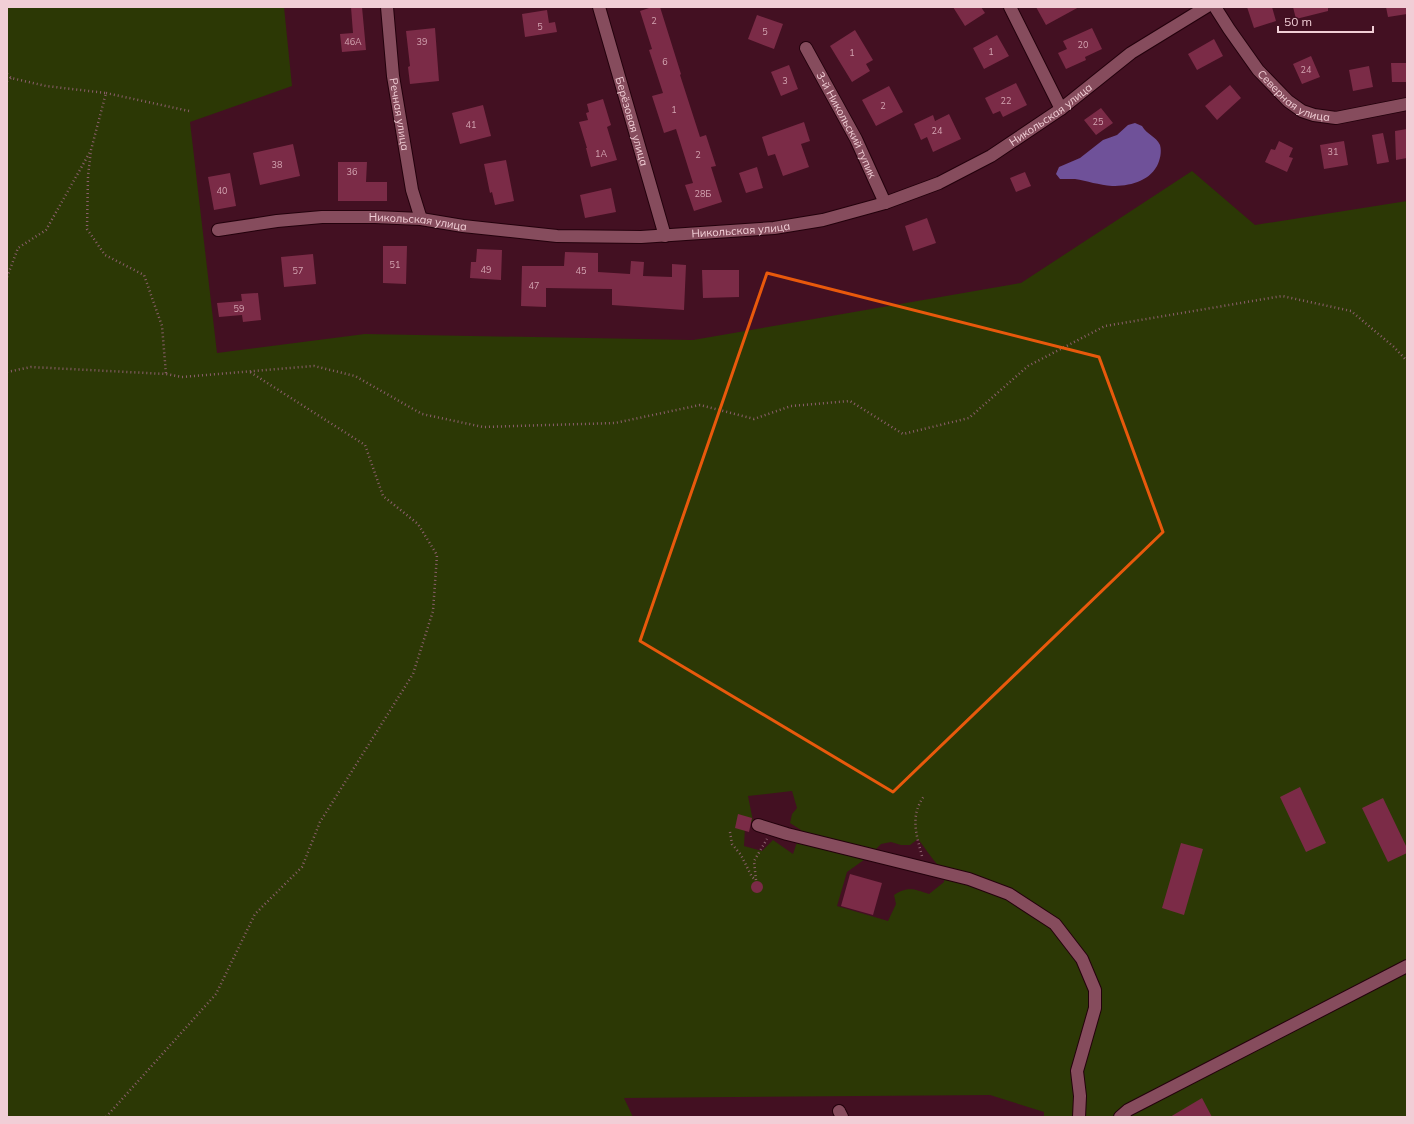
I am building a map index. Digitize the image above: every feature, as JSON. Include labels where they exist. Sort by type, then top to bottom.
[{"type":"street","name":"Речная улица","points":[[387,7],[393,76],[409,175],[421,219]]},
{"type":"street","name":"Берёзовая улица","points":[[599,7],[665,236]]},
{"type":"street","points":[[1010,7],[1061,109]]},
{"type":"street","name":"Никольская улица","points":[[218,230],[277,221],[322,217],[375,217],[421,219],[463,226],[557,236],[641,237],[774,228],[823,220],[885,203],[940,183],[991,156],[1061,109],[1130,53],[1206,7]]},
{"type":"street","name":"Северная улица","points":[[1215,7],[1229,30],[1258,70],[1288,101],[1302,111],[1314,115],[1336,118],[1407,104]]},
{"type":"street","name":"3-й Никольский тупик","points":[[806,48],[856,140],[885,203]]},
{"type":"street","points":[[758,825],[787,834],[969,880],[1009,894],[1055,924],[1082,959],[1095,990],[1095,1008],[1077,1071],[1080,1096],[1079,1117]]},
{"type":"street","points":[[1120,1117],[1128,1110],[1407,966]]},
{"type":"path","points":[[7,74],[11,78],[46,86],[106,93],[189,111]]},
{"type":"path","points":[[7,81],[11,78]]},
{"type":"path","points":[[106,93],[91,150],[88,176],[87,229],[105,255],[144,275],[162,326],[166,374]]},
{"type":"path","points":[[7,277],[18,248],[46,230],[91,150]]},
{"type":"path","points":[[7,372],[31,366],[182,376],[314,366],[355,376],[422,414],[483,427],[615,423],[700,405],[754,419],[791,406],[850,401],[903,434],[969,418],[1028,366],[1105,326],[1282,296],[1350,311],[1394,347],[1407,361]]},
{"type":"path","points":[[106,1117],[216,994],[255,914],[302,868],[320,822],[413,674],[433,610],[437,555],[418,524],[383,496],[365,445],[249,372]]},
{"type":"path","points":[[924,796],[918,804],[914,821],[919,845],[927,869]]},
{"type":"path","points":[[730,832],[732,844],[741,855],[752,877],[756,880],[754,861],[771,829]]},
{"type":"highlighted area","points":[[767,273],[1099,357],[1163,532],[893,792],[640,641]]},
{"type":"green space","points":[[7,7],[284,7],[292,86],[190,122],[217,353],[365,334],[693,340],[1021,283],[1192,171],[1255,225],[1407,201],[1407,1117],[1044,1117],[1044,1112],[990,1095],[624,1098],[633,1117],[7,1117]],"holes":[[[792,791],[797,808],[792,814],[790,823],[801,830],[793,854],[773,840],[762,851],[744,846],[745,827],[753,821],[748,796]],[[918,839],[934,861],[945,872],[944,882],[929,894],[907,889],[894,895],[896,904],[888,921],[837,906],[847,872],[868,857],[881,844],[891,842],[901,845],[910,845]]]},
{"type":"shaded area","points":[[1135,123],[1142,126],[1146,132],[1158,142],[1161,148],[1157,166],[1149,176],[1131,184],[1112,186],[1075,179],[1060,179],[1056,174],[1059,167],[1080,158],[1103,140],[1117,135],[1128,125]]},
{"type":"building","points":[[351,7],[362,7],[366,50],[342,52],[340,34],[353,33]]},
{"type":"building","points":[[652,7],[660,7],[700,137],[706,135],[716,166],[711,167],[722,202],[694,211],[685,185],[693,183],[676,129],[664,133],[652,96],[663,93],[649,50],[652,49],[640,11]]},
{"type":"building","points":[[953,7],[981,7],[985,13],[965,26]]},
{"type":"building","points":[[1036,7],[1079,7],[1046,25]]},
{"type":"building","points":[[1247,7],[1272,7],[1276,21],[1254,28]]},
{"type":"building","points":[[1293,7],[1328,7],[1328,11],[1296,19]]},
{"type":"building","points":[[1386,7],[1407,7],[1407,14],[1388,17]]},
{"type":"building","points":[[547,10],[549,23],[555,22],[557,32],[525,37],[522,14]]},
{"type":"building","points":[[757,15],[783,24],[774,49],[748,39]]},
{"type":"building","points":[[435,28],[439,81],[410,84],[408,67],[410,66],[406,31]]},
{"type":"building","points":[[1092,28],[1102,49],[1085,57],[1086,60],[1066,69],[1058,53],[1067,49],[1063,41]]},
{"type":"building","points":[[855,30],[873,60],[866,64],[870,71],[852,82],[830,46]]},
{"type":"building","points":[[997,35],[1009,56],[984,69],[973,48]]},
{"type":"building","points":[[1214,39],[1223,56],[1197,70],[1188,54]]},
{"type":"building","points":[[1311,56],[1320,77],[1302,84],[1293,64]]},
{"type":"building","points":[[1391,63],[1407,63],[1407,82],[1392,82]]},
{"type":"building","points":[[789,65],[798,89],[781,96],[771,72]]},
{"type":"building","points":[[1369,66],[1373,87],[1353,91],[1349,70]]},
{"type":"building","points":[[1016,83],[1027,105],[1003,117],[1000,111],[993,114],[985,98]]},
{"type":"building","points":[[1230,85],[1241,98],[1217,120],[1205,106]]},
{"type":"building","points":[[889,86],[903,112],[876,126],[862,100]]},
{"type":"building","points":[[603,99],[611,125],[607,127],[617,160],[591,167],[579,122],[588,120],[586,113],[589,112],[587,104]]},
{"type":"building","points":[[483,105],[491,136],[460,144],[452,113]]},
{"type":"building","points":[[1101,108],[1113,123],[1096,135],[1084,120]]},
{"type":"building","points":[[949,114],[961,139],[933,152],[927,137],[921,140],[914,124],[933,115],[935,121]]},
{"type":"building","points":[[804,122],[810,141],[801,144],[809,167],[783,176],[775,154],[768,156],[762,137]]},
{"type":"building","points":[[1407,129],[1407,158],[1396,160],[1395,131]]},
{"type":"building","points":[[1383,133],[1389,162],[1377,164],[1372,135]]},
{"type":"building","points":[[1279,141],[1293,148],[1289,157],[1293,158],[1287,172],[1265,162],[1271,149],[1275,150]]},
{"type":"building","points":[[1344,141],[1348,165],[1324,169],[1320,145]]},
{"type":"building","points":[[293,144],[300,176],[260,185],[253,153]]},
{"type":"building","points":[[506,160],[514,201],[495,205],[492,192],[490,193],[484,164]]},
{"type":"building","points":[[338,162],[367,162],[366,182],[387,182],[387,201],[338,201]]},
{"type":"building","points":[[757,167],[763,188],[746,193],[739,173]]},
{"type":"building","points":[[1025,172],[1031,186],[1016,192],[1010,178]]},
{"type":"building","points":[[230,173],[236,206],[214,210],[208,177]]},
{"type":"building","points":[[611,188],[616,212],[585,218],[580,195]]},
{"type":"building","points":[[927,218],[936,243],[913,251],[905,226]]},
{"type":"building","points":[[383,246],[407,246],[406,284],[383,283]]},
{"type":"building","points":[[477,249],[502,250],[501,280],[470,278],[471,262],[476,262]]},
{"type":"building","points":[[565,252],[598,253],[598,272],[630,274],[631,261],[644,262],[643,276],[672,277],[672,264],[686,265],[684,310],[612,305],[612,289],[546,288],[546,307],[521,306],[522,266],[564,266]]},
{"type":"building","points":[[313,254],[316,284],[284,287],[281,257]]},
{"type":"building","points":[[702,270],[739,270],[739,297],[703,298]]},
{"type":"building","points":[[258,293],[261,320],[243,322],[242,315],[219,317],[217,303],[242,301],[241,294]]},
{"type":"building","points":[[1300,787],[1326,843],[1306,852],[1280,797]]},
{"type":"building","points":[[1383,798],[1407,848],[1407,853],[1388,862],[1362,808]]},
{"type":"building","points":[[738,814],[752,818],[749,832],[735,828]]},
{"type":"building","points":[[1181,843],[1203,849],[1184,915],[1162,908]]},
{"type":"building","points":[[850,874],[882,883],[873,915],[841,906]]},
{"type":"building","points":[[757,881],[761,883],[763,887],[761,891],[757,893],[753,891],[751,887],[753,883]]},
{"type":"building","points":[[1202,1098],[1212,1117],[1170,1117]]}]
